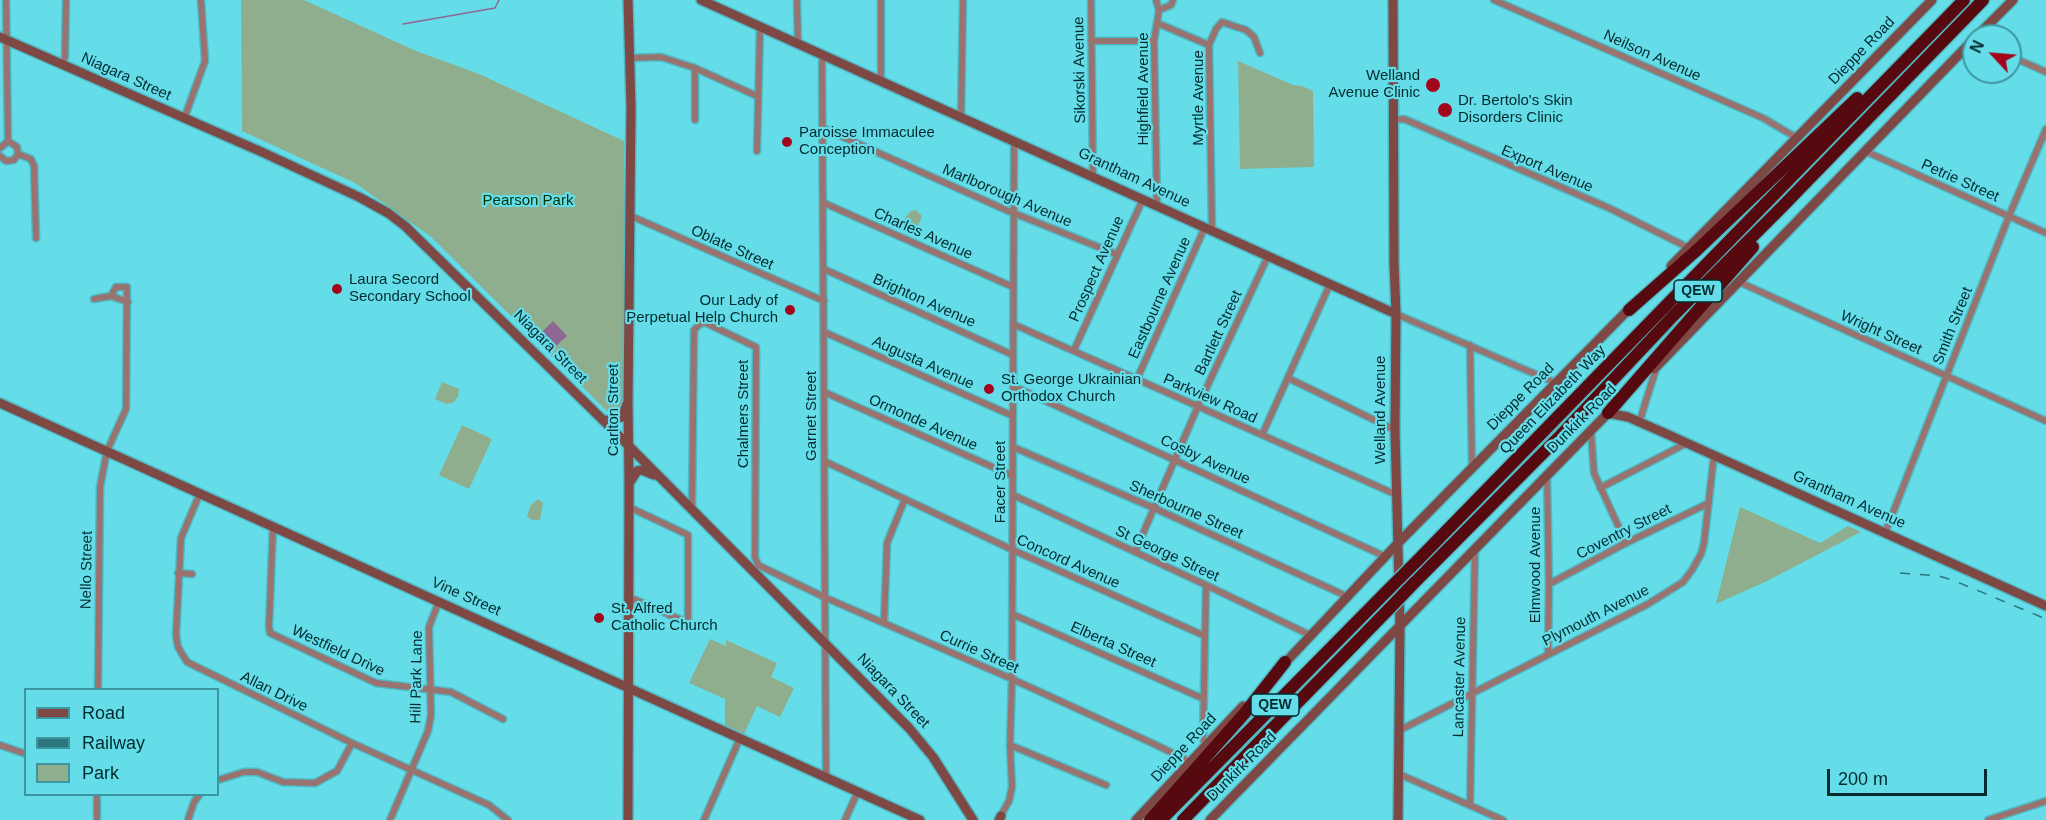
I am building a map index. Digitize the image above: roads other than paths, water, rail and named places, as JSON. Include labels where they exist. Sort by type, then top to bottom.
[{"type":"highway","name":"Queen Elizabeth Way","points":[[1161,820],[1964,0]]},
{"type":"highway","name":"Queen Elizabeth Way","points":[[1183,820],[1983,0]]},
{"type":"highway","points":[[1629,310],[1697,250],[1871,85],[1922,43]]},
{"type":"highway","points":[[1608,413],[1764,234],[1781,208]]},
{"type":"highway","points":[[1150,820],[1244,714],[1285,662]]},
{"type":"street","points":[[6,0],[3,38],[8,141]]},
{"type":"street","points":[[62,65],[65,57],[66,0]]},
{"type":"street","points":[[184,119],[204,61],[201,0]]},
{"type":"street","name":"Carlton Street","points":[[628,0],[631,58],[628,820]]},
{"type":"street","name":"Grantham Avenue","points":[[701,0],[716,3],[798,44],[961,118],[1396,314],[1556,383]]},
{"type":"street","points":[[797,0],[798,44]]},
{"type":"street","points":[[881,0],[882,81]]},
{"type":"street","points":[[961,118],[963,0]]},
{"type":"street","name":"Sikorski Avenue","points":[[1091,0],[1093,176]]},
{"type":"street","name":"Highfield Avenue","points":[[1156,0],[1159,10],[1154,41],[1157,205]]},
{"type":"street","points":[[1159,10],[1171,5],[1173,0]]},
{"type":"street","name":"Welland Avenue","points":[[1393,0],[1395,430],[1400,627],[1398,820]]},
{"type":"street","name":"Neilson Avenue","points":[[1494,0],[1763,118],[1797,138]]},
{"type":"street","name":"Dieppe Road","points":[[1136,820],[1398,543],[1932,0]]},
{"type":"street","points":[[1989,24],[2013,0]]},
{"type":"street","points":[[1157,22],[1209,45]]},
{"type":"street","name":"Myrtle Avenue","points":[[1209,229],[1209,45],[1216,28],[1222,22],[1246,30],[1254,37],[1260,53]]},
{"type":"street","points":[[757,151],[760,26]]},
{"type":"street","name":"Niagara Street","points":[[3,38],[358,197],[388,213],[413,233],[604,421],[909,728],[933,757],[973,820]]},
{"type":"street","points":[[1091,41],[1154,41]]},
{"type":"street","name":"Dunkirk Road","points":[[1622,398],[1739,282],[1962,52]]},
{"type":"street","name":"Garnet Street","points":[[824,56],[822,62],[826,777]]},
{"type":"street","points":[[631,58],[661,57],[694,68],[757,96]]},
{"type":"street","points":[[2022,61],[2046,72]]},
{"type":"street","points":[[694,68],[695,120]]},
{"type":"street","name":"Export Avenue","points":[[1393,120],[1404,119],[1416,124],[1609,208],[1689,248]]},
{"type":"street","name":"Marlborough Avenue","points":[[824,128],[1013,212],[1116,254]]},
{"type":"street","name":"Smith Street","points":[[1885,533],[2009,216],[2046,129]]},
{"type":"street","points":[[0,148],[8,141]]},
{"type":"street","points":[[0,156],[6,161],[14,160],[18,154],[17,147],[8,141]]},
{"type":"street","name":"Facer Street","points":[[999,819],[1009,801],[1012,788],[1010,745],[1014,141]]},
{"type":"street","name":"Petrie Street","points":[[1865,151],[2046,233]]},
{"type":"street","points":[[18,154],[31,159],[34,166],[36,238]]},
{"type":"street","name":"Prospect Avenue","points":[[1074,350],[1143,199]]},
{"type":"street","name":"Charles Avenue","points":[[824,203],[1013,287]]},
{"type":"street","name":"Oblate Street","points":[[631,216],[824,301]]},
{"type":"street","name":"Eastbourne Avenue","points":[[1137,379],[1209,229]]},
{"type":"street","name":"Bartlett Street","points":[[1135,552],[1198,406],[1268,256]]},
{"type":"street","name":"Brighton Avenue","points":[[824,269],[1013,355]]},
{"type":"street","name":"Wright Street","points":[[1739,282],[2046,422]]},
{"type":"street","points":[[1262,435],[1330,284]]},
{"type":"street","points":[[94,299],[111,296],[128,302],[127,287],[116,287],[111,296]]},
{"type":"street","name":"Nello Street","points":[[98,688],[100,487],[107,451],[126,409],[128,302]]},
{"type":"street","name":"Chalmers Street","points":[[692,509],[694,330],[700,323],[706,323],[756,347],[755,557],[758,565]]},
{"type":"street","name":"Parkview Road","points":[[1013,324],[1397,495]]},
{"type":"street","name":"Augusta Avenue","points":[[824,332],[1013,416]]},
{"type":"street","points":[[1470,345],[1472,468]]},
{"type":"street","points":[[1639,423],[1658,364]]},
{"type":"street","points":[[1288,378],[1395,430]]},
{"type":"street","name":"Cosby Avenue","points":[[1013,386],[1385,558]]},
{"type":"street","name":"Ormonde Avenue","points":[[824,392],[1013,476]]},
{"type":"street","points":[[1622,398],[1621,409],[1628,417]]},
{"type":"street","points":[[604,421],[622,417],[628,402]]},
{"type":"street","name":"Vine Street","points":[[0,403],[920,820]]},
{"type":"street","name":"Grantham Avenue","points":[[1608,413],[1628,417],[2046,606]]},
{"type":"street","name":"Dunkirk Road","points":[[1210,820],[1608,413]]},
{"type":"street","points":[[1591,431],[1594,473],[1626,543]]},
{"type":"street","points":[[1600,488],[1687,443]]},
{"type":"street","name":"Sherbourne Street","points":[[1013,447],[1154,508],[1347,598]]},
{"type":"street","name":"Plymouth Avenue","points":[[1400,730],[1647,604],[1683,582],[1701,554],[1714,455]]},
{"type":"street","name":"Concord Avenue","points":[[824,461],[1013,550],[1205,636]]},
{"type":"street","points":[[629,484],[637,471],[642,470],[659,477]]},
{"type":"street","name":"Elmwood Avenue","points":[[1547,475],[1548,654]]},
{"type":"street","name":"Allan Drive","points":[[200,493],[181,538],[178,573],[176,635],[178,646],[187,662],[352,743],[489,805],[508,820]]},
{"type":"street","name":"St George Street","points":[[1013,495],[1310,635]]},
{"type":"street","points":[[884,623],[887,543],[905,499]]},
{"type":"street","name":"Coventry Street","points":[[1549,584],[1626,543],[1709,503]]},
{"type":"street","points":[[629,507],[688,535],[688,623],[629,598]]},
{"type":"street","points":[[1398,513],[1402,522],[1408,525],[1418,525]]},
{"type":"street","name":"Westfield Drive","points":[[273,527],[270,633],[376,683],[431,689]]},
{"type":"street","name":"Lancaster Avenue","points":[[1470,805],[1475,549]]},
{"type":"street","name":"Currie Street","points":[[758,565],[824,597],[1152,743],[1183,758],[1189,764]]},
{"type":"street","points":[[178,573],[192,574]]},
{"type":"street","points":[[1206,585],[1203,739],[1206,745]]},
{"type":"street","name":"Hill Park Lane","points":[[390,820],[428,731],[431,715],[429,627],[439,601]]},
{"type":"street","name":"Elberta Street","points":[[1012,614],[1204,699]]},
{"type":"street","points":[[1379,649],[1390,650],[1399,658]]},
{"type":"street","points":[[431,689],[451,692],[503,718]]},
{"type":"street","points":[[704,820],[740,738]]},
{"type":"street","points":[[219,780],[244,772],[257,772],[283,782],[315,783],[337,771],[352,743]]},
{"type":"street","points":[[0,745],[24,753]]},
{"type":"street","points":[[1010,745],[1106,785]]},
{"type":"street","points":[[1400,774],[1503,820]]},
{"type":"street","points":[[845,820],[858,791]]},
{"type":"street","points":[[97,796],[97,820]]},
{"type":"street","points":[[188,820],[194,802],[199,796]]},
{"type":"street","points":[[1988,820],[2046,801]]},
{"type":"waterway","points":[[403,24],[495,8],[499,0]]},
{"type":"railway","points":[[1900,573],[1939,576],[1955,581],[2046,619]]},
{"type":"place","name":"Welland Avenue Clinic","points":[[1433,85]]},
{"type":"place","name":"Dr. Bertolo's Skin Disorders Clinic","points":[[1445,110]]},
{"type":"place","name":"Paroisse Immaculee Conception","points":[[787,142]]},
{"type":"place","name":"Laura Secord Secondary School","points":[[337,289]]},
{"type":"place","name":"Our Lady of Perpetual Help Church","points":[[790,310]]},
{"type":"place","name":"St. George Ukrainian Orthodox Church","points":[[989,389]]},
{"type":"place","name":"St. Alfred Catholic Church","points":[[599,618]]},
{"type":"park label","name":"Pearson Park","points":[[528,201]]}]
